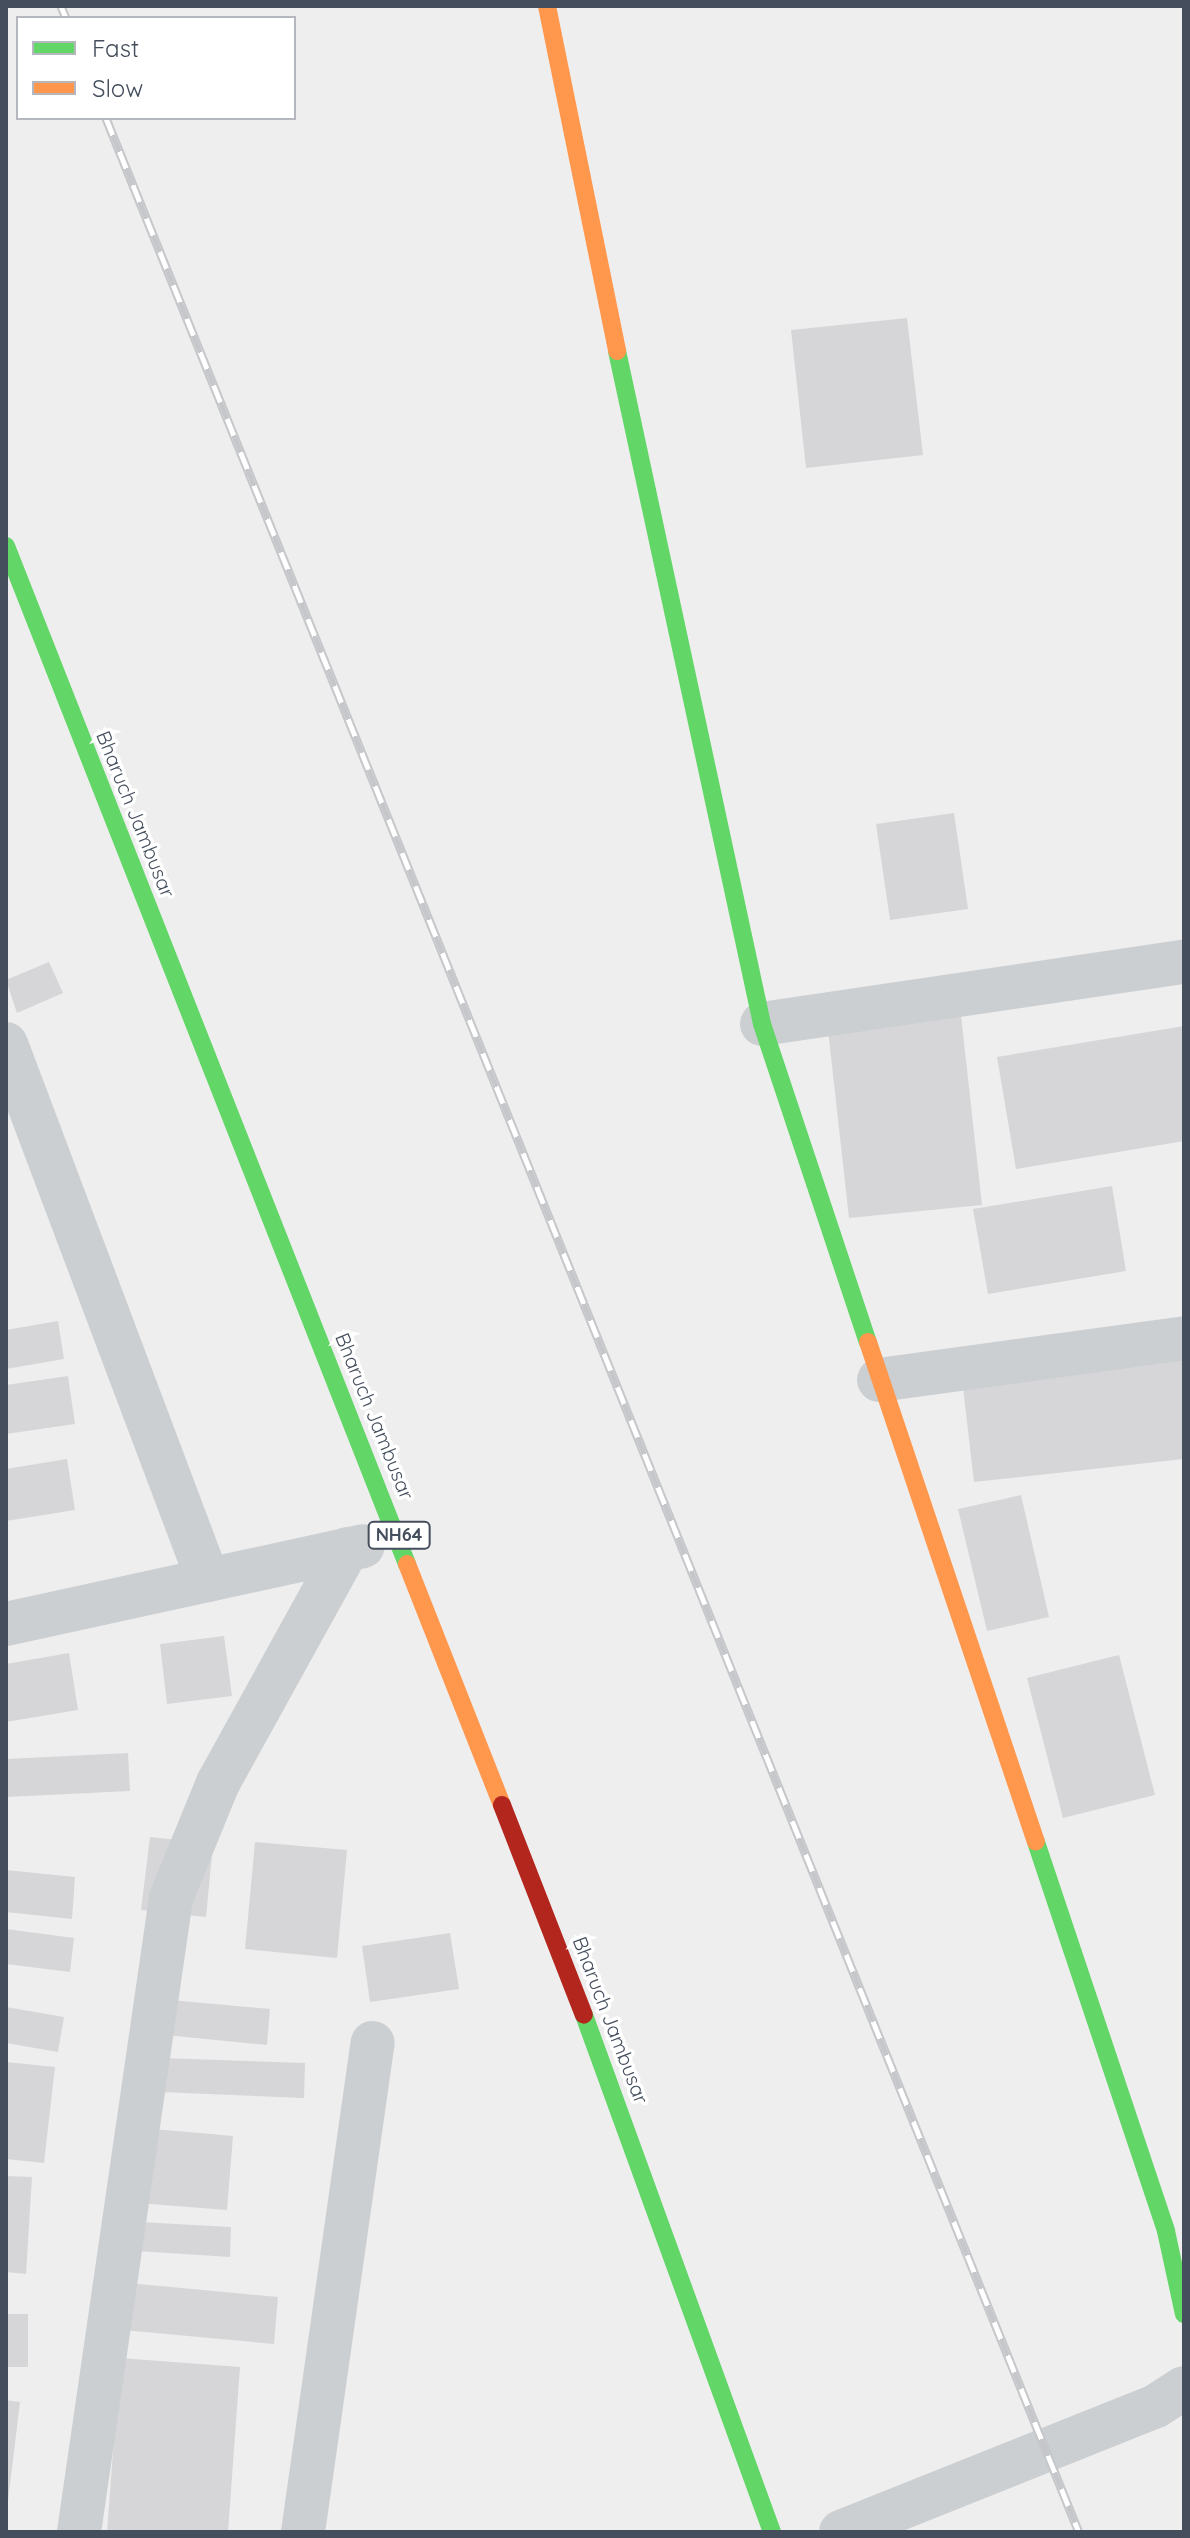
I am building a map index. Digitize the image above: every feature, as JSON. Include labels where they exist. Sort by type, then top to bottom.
[{"type":"main road","points":[[547,6],[640,467],[762,1024],[879,1380],[1175,2230],[1184,2314]]},
{"type":"main road","name":"Bharuch Jambusar","points":[[6,546],[400,1538],[624,2116],[772,2532]]},
{"type":"street","points":[[762,1024],[1184,962]]},
{"type":"street","points":[[6,1044],[208,1580]]},
{"type":"street","points":[[879,1380],[1184,1338]]},
{"type":"street","points":[[6,1624],[400,1538]]},
{"type":"street","points":[[79,2532],[171,1898],[218,1783],[347,1549]]},
{"type":"street","points":[[303,2532],[373,2043]]},
{"type":"street","points":[[841,2532],[1156,2406],[1184,2388]]},
{"type":"building","points":[[907,318],[923,455],[806,468],[791,330]]},
{"type":"building","points":[[954,813],[968,909],[890,920],[876,824]]},
{"type":"building","points":[[49,962],[63,993],[17,1013],[6,980]]},
{"type":"building","points":[[961,1015],[982,1205],[849,1218],[828,1030]]},
{"type":"building","points":[[1184,1026],[1184,1141],[1016,1169],[997,1057]]},
{"type":"building","points":[[1112,1186],[1126,1271],[988,1294],[973,1209]]},
{"type":"building","points":[[58,1321],[64,1359],[6,1369],[6,1330]]},
{"type":"building","points":[[1184,1355],[1184,1459],[974,1482],[962,1379]]},
{"type":"building","points":[[68,1376],[75,1424],[6,1434],[6,1385]]},
{"type":"building","points":[[67,1459],[75,1510],[6,1521],[6,1469]]},
{"type":"building","points":[[1021,1495],[1049,1617],[987,1631],[958,1509]]},
{"type":"building","points":[[224,1636],[232,1696],[167,1704],[160,1644]]},
{"type":"building","points":[[69,1653],[78,1710],[6,1722],[6,1664]]},
{"type":"building","points":[[1119,1655],[1155,1795],[1063,1818],[1027,1678]]},
{"type":"building","points":[[128,1753],[130,1791],[6,1797],[6,1759]]},
{"type":"building","points":[[150,1837],[213,1844],[206,1917],[141,1910]]},
{"type":"building","points":[[255,1842],[347,1850],[337,1958],[245,1949]]},
{"type":"building","points":[[6,1870],[75,1877],[72,1919],[6,1912]]},
{"type":"building","points":[[6,1929],[74,1938],[70,1972],[6,1964]]},
{"type":"building","points":[[450,1933],[459,1989],[370,2002],[362,1946]]},
{"type":"building","points":[[159,1999],[270,2009],[267,2045],[155,2034]]},
{"type":"building","points":[[6,2007],[64,2017],[58,2052],[6,2043]]},
{"type":"building","points":[[161,2058],[305,2063],[304,2098],[160,2092]]},
{"type":"building","points":[[6,2062],[55,2067],[44,2163],[6,2159]]},
{"type":"building","points":[[143,2128],[233,2136],[227,2210],[137,2203]]},
{"type":"building","points":[[6,2176],[32,2177],[26,2274],[6,2272]]},
{"type":"building","points":[[139,2222],[231,2227],[230,2257],[137,2251]]},
{"type":"building","points":[[128,2283],[278,2297],[274,2344],[123,2330]]},
{"type":"building","points":[[6,2314],[28,2314],[28,2367],[6,2367]]},
{"type":"building","points":[[120,2358],[240,2367],[228,2532],[107,2532]]},
{"type":"building","points":[[6,2400],[20,2402],[8,2501],[6,2501]]},
{"type":"railway","points":[[61,6],[65,16]]},
{"type":"railway","points":[[107,120],[1079,2532]]},
{"type":"traffic: fast","points":[[617,351],[762,1024],[868,1342]]},
{"type":"traffic: fast","points":[[6,546],[407,1564]]},
{"type":"traffic: fast","points":[[1036,1842],[1166,2231],[1184,2314]]},
{"type":"traffic: fast","points":[[584,2015],[772,2532]]},
{"type":"traffic: slow","points":[[547,6],[617,351]]},
{"type":"traffic: slow","points":[[868,1342],[1036,1842]]},
{"type":"traffic: slow","points":[[407,1564],[502,1805]]},
{"type":"traffic: jam","points":[[502,1805],[584,2015]]}]
